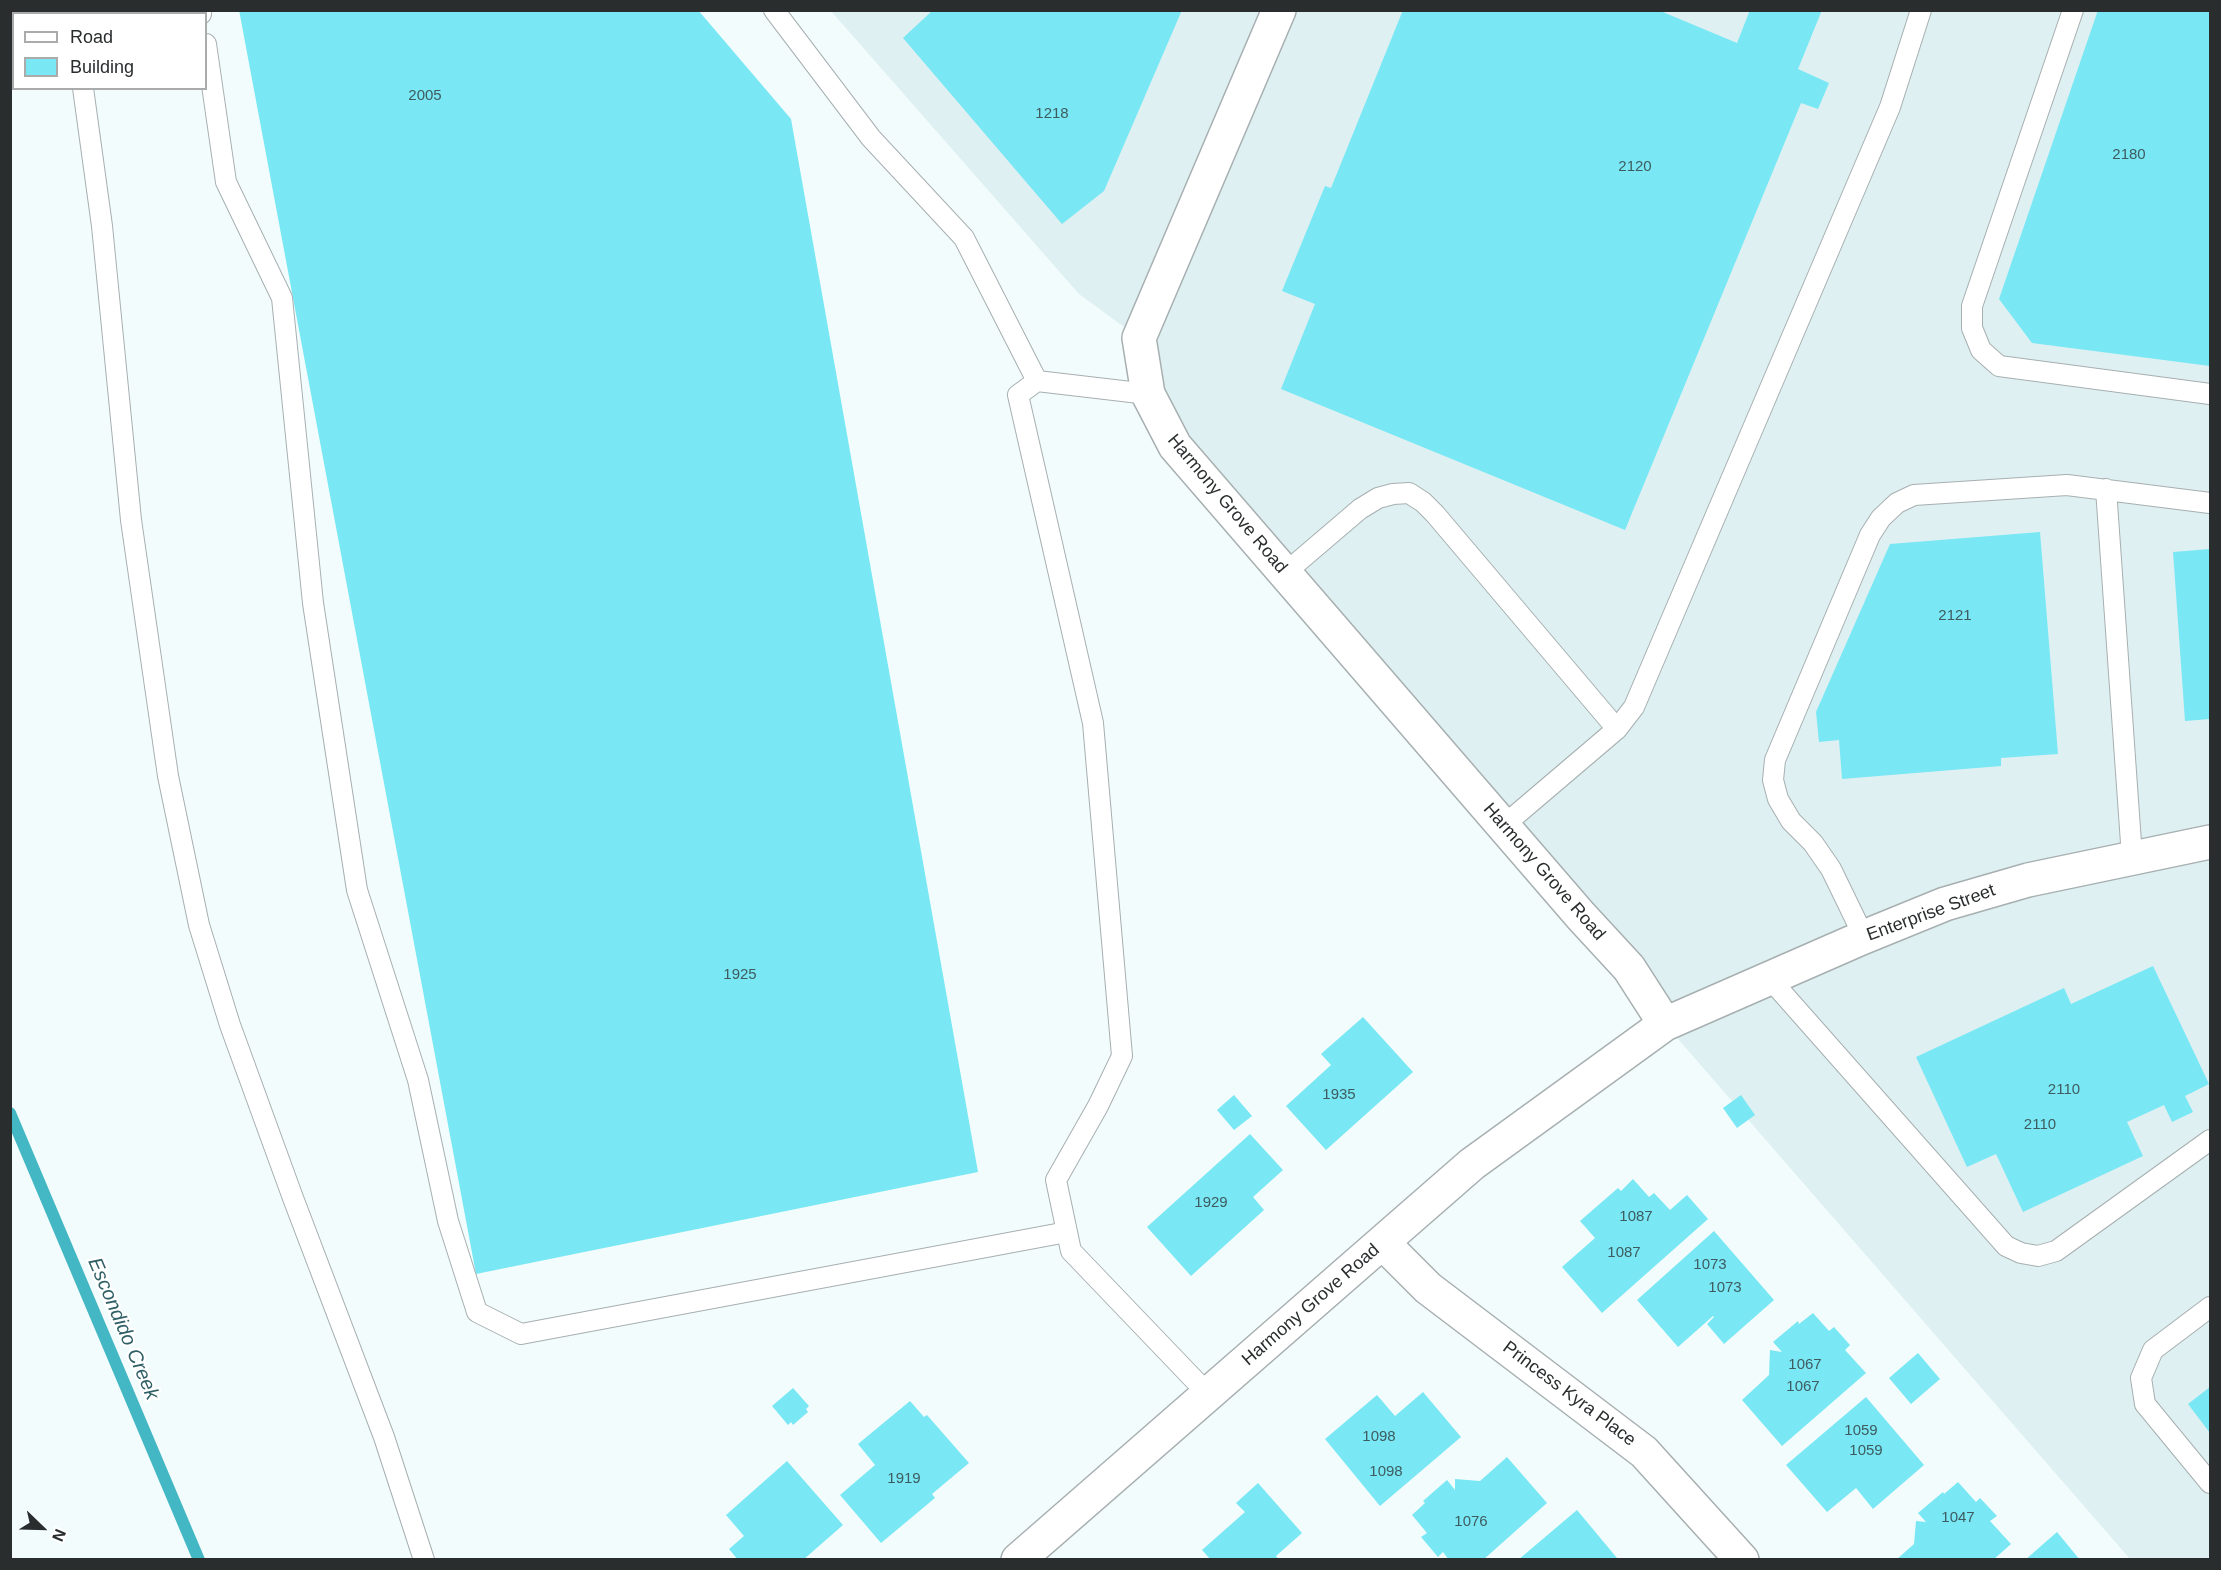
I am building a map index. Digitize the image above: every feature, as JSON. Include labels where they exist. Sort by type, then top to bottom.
[{"type":"street","name":"Harmony Grove Road","points":[[1018,1560],[1472,1164],[1665,1024],[1629,968],[1503,826],[1175,446],[1148,394],[1139,338],[1279,10]]},
{"type":"street","name":"Enterprise Street","points":[[1665,1024],[1945,904],[2028,880],[2211,842]]},
{"type":"street","name":"Princess Kyra Place","points":[[1383,1243],[1428,1288],[1644,1452],[1742,1560]]},
{"type":"lane","points":[[774,10],[871,138],[964,237],[1037,381]]},
{"type":"lane","points":[[1503,826],[1617,729],[1634,707],[1890,107],[1920,10]]},
{"type":"lane","points":[[2073,10],[1972,306],[1972,328],[1981,350],[1999,366],[2211,394]]},
{"type":"lane","points":[[207,51],[226,182],[282,298],[314,603],[357,890],[418,1080],[448,1221],[477,1312],[521,1334],[1067,1232]]},
{"type":"lane","points":[[83,90],[102,226],[131,520],[168,776],[200,925],[230,1025],[289,1188],[384,1437],[424,1560]]},
{"type":"lane","points":[[1148,394],[1037,381],[1018,395],[1093,723],[1122,1056],[1098,1106],[1056,1180],[1071,1251],[1208,1394]]},
{"type":"lane","points":[[1864,938],[1831,869],[1814,843],[1791,821],[1778,799],[1773,780],[1775,760],[1870,535],[1881,518],[1897,503],[1914,495],[2067,485],[2211,503]]},
{"type":"lane","points":[[2106,489],[2132,857]]},
{"type":"lane","points":[[1285,573],[1360,509],[1378,498],[1409,493],[1424,502],[1435,514],[1617,729]]},
{"type":"lane","points":[[1770,979],[2006,1246],[2021,1253],[2038,1256],[2056,1251],[2211,1140]]},
{"type":"lane","points":[[2211,1307],[2153,1350],[2141,1378],[2145,1404],[2211,1483]]},
{"type":"shaded area","points":[[831,11],[2210,11],[2210,1559],[2130,1559],[1665,1024],[1175,446],[1139,338],[1079,294]]},
{"type":"building","points":[[239,10],[698,10],[791,119],[978,1172],[476,1274]]},
{"type":"building","points":[[933,10],[1182,10],[1104,191],[1062,224],[903,38]]},
{"type":"building","points":[[1403,10],[1658,10],[1737,43],[1750,10],[1822,10],[1798,69],[1829,83],[1818,109],[1801,103],[1625,530],[1281,389],[1315,304],[1282,291],[1325,186],[1331,188]]},
{"type":"building","points":[[2098,10],[2210,10],[2210,366],[2032,343],[1999,299]]},
{"type":"building","points":[[2040,532],[2058,754],[2001,758],[2001,766],[1842,779],[1839,740],[1819,742],[1816,712],[1890,544]]},
{"type":"building","points":[[2210,549],[2210,719],[2185,721],[2173,552]]},
{"type":"building","points":[[2153,966],[2209,1084],[2185,1096],[2193,1112],[2172,1122],[2164,1105],[2127,1122],[2143,1156],[2023,1212],[1996,1154],[1967,1167],[1916,1057],[2064,988],[2071,1004]]},
{"type":"building","points":[[1363,1017],[1413,1072],[1326,1150],[1286,1106],[1331,1065],[1321,1054]]},
{"type":"building","points":[[1234,1095],[1252,1116],[1234,1130],[1217,1110]]},
{"type":"building","points":[[1741,1095],[1755,1115],[1737,1128],[1723,1108]]},
{"type":"building","points":[[1250,1134],[1283,1170],[1253,1197],[1264,1210],[1191,1276],[1147,1227]]},
{"type":"building","points":[[1633,1179],[1649,1197],[1654,1193],[1670,1210],[1687,1195],[1708,1219],[1602,1313],[1562,1267],[1595,1238],[1580,1221],[1618,1188],[1621,1191]]},
{"type":"building","points":[[1714,1231],[1774,1300],[1724,1344],[1707,1324],[1713,1316],[1678,1347],[1637,1300]]},
{"type":"building","points":[[1813,1313],[1829,1331],[1834,1327],[1850,1345],[1845,1350],[1866,1373],[1782,1446],[1742,1400],[1769,1375],[1770,1350],[1782,1352],[1773,1342],[1798,1321],[1799,1324]]},
{"type":"building","points":[[1918,1353],[1940,1379],[1911,1404],[1889,1378]]},
{"type":"building","points":[[2210,1387],[2210,1433],[2188,1404]]},
{"type":"building","points":[[793,1388],[809,1406],[806,1409],[808,1412],[793,1425],[791,1422],[788,1425],[772,1406]]},
{"type":"building","points":[[1423,1392],[1461,1437],[1380,1506],[1325,1439],[1377,1395],[1395,1416]]},
{"type":"building","points":[[1866,1397],[1924,1465],[1873,1509],[1856,1488],[1827,1512],[1786,1465]]},
{"type":"building","points":[[910,1401],[924,1417],[927,1415],[969,1463],[932,1494],[935,1498],[881,1543],[840,1495],[875,1465],[858,1444]]},
{"type":"building","points":[[1507,1457],[1547,1503],[1483,1560],[1449,1560],[1443,1552],[1438,1557],[1421,1537],[1427,1533],[1412,1515],[1425,1503],[1423,1501],[1447,1480],[1455,1490],[1455,1479],[1480,1481]]},
{"type":"building","points":[[787,1461],[843,1525],[803,1560],[738,1560],[729,1549],[744,1536],[726,1515]]},
{"type":"building","points":[[1958,1482],[1976,1502],[1980,1498],[1997,1516],[1990,1521],[2011,1544],[1993,1560],[1896,1560],[1914,1544],[1916,1521],[1926,1522],[1918,1513]]},
{"type":"building","points":[[1258,1483],[1302,1533],[1276,1556],[1279,1560],[1211,1560],[1202,1550],[1245,1512],[1236,1503]]},
{"type":"building","points":[[1577,1510],[1617,1558],[1615,1560],[1518,1560]]},
{"type":"building","points":[[2057,1532],[2080,1560],[2025,1560]]},
{"type":"waterway","name":"Escondido Creek","points":[[10,1113],[199,1560]]}]
